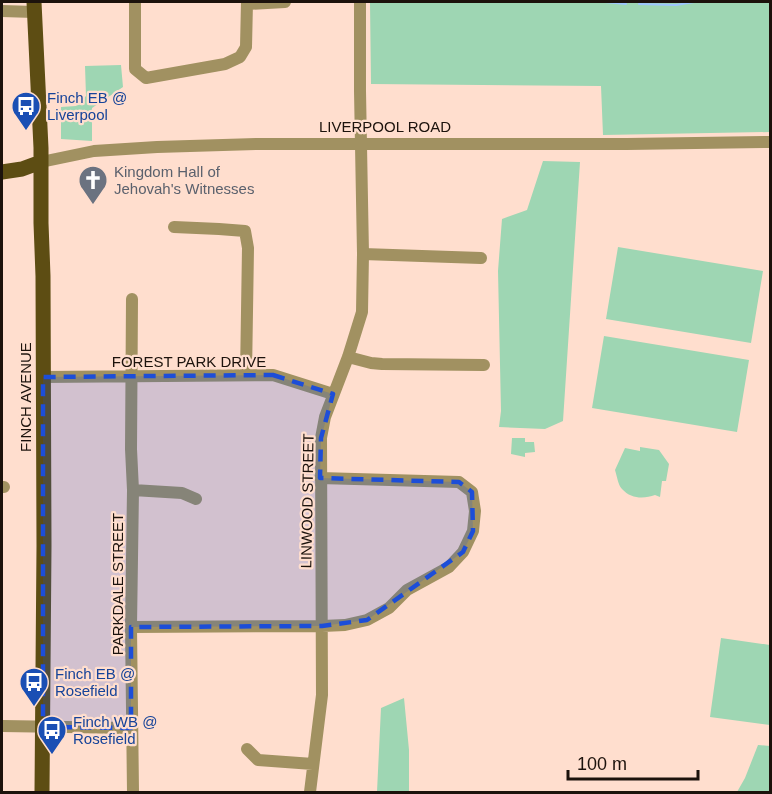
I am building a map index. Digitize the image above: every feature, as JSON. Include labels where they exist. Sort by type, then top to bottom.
[{"type":"main road","name":"FINCH AVENUE","points":[[34,7],[41,148],[42,792]]},
{"type":"main road","name":"LIVERPOOL ROAD","points":[[2,172],[22,169],[41,162]]},
{"type":"street","points":[[135,2],[135,69],[146,78],[225,64],[240,57],[246,47],[247,3],[285,2]]},
{"type":"street","name":"LINWOOD STREET","points":[[310,792],[322,695],[321,438],[325,417],[362,312],[360,2]]},
{"type":"street","points":[[2,11],[34,7]]},
{"type":"street","name":"LIVERPOOL ROAD","points":[[41,162],[94,151],[256,144],[771,142]]},
{"type":"street","points":[[174,227],[245,231],[248,248],[246,375]]},
{"type":"street","points":[[363,254],[481,258]]},
{"type":"street","name":"PARKDALE STREET","points":[[132,299],[132,792]]},
{"type":"street","points":[[348,357],[382,364],[484,365]]},
{"type":"street","name":"FOREST PARK DRIVE","points":[[43,377],[273,375],[333,393]]},
{"type":"street","points":[[131,627],[322,626],[345,625],[367,620],[388,608],[407,590],[449,567],[463,552],[473,531],[476,511],[472,492],[459,482],[320,478]]},
{"type":"street","points":[[133,490],[182,493],[196,499]]},
{"type":"street","points":[[2,726],[131,728]]},
{"type":"street","points":[[248,749],[258,760],[313,764]]},
{"type":"highlighted area","points":[[273,375],[333,394],[321,438],[320,478],[459,482],[472,492],[473,531],[463,552],[367,620],[322,626],[131,627],[131,728],[43,727],[43,377]]},
{"type":"green space","points":[[370,2],[770,2],[770,132],[603,135],[601,86],[371,84]]},
{"type":"green space","points":[[121,65],[123,87],[92,108],[92,141],[61,139],[61,107],[76,106],[86,96],[85,66]]},
{"type":"green space","points":[[543,161],[580,162],[563,421],[545,429],[499,427],[501,411],[498,271],[502,219],[527,210]]},
{"type":"green space","points":[[618,247],[763,271],[751,343],[606,319]]},
{"type":"green space","points":[[604,336],[749,360],[737,432],[592,408]]},
{"type":"green space","points":[[512,438],[525,438],[525,442],[534,442],[535,452],[525,453],[525,457],[511,454]]},
{"type":"green space","points":[[640,447],[659,450],[669,464],[666,481],[662,481],[660,497],[655,495],[633,496],[620,485],[615,470],[625,448],[640,451]]},
{"type":"green space","points":[[721,638],[770,645],[770,725],[710,717]]},
{"type":"green space","points":[[404,698],[409,750],[409,792],[377,792],[381,708]]},
{"type":"green space","points":[[758,745],[770,746],[770,792],[737,792],[745,778]]},
{"type":"waterway","points":[[605,2],[626,4]]},
{"type":"waterway","points":[[639,4],[676,5],[694,2]]},
{"type":"place","name":"Finch EB @ Liverpool","points":[[26,132]]},
{"type":"place","name":"Kingdom Hall of Jehovah's Witnesses","points":[[93,206]]},
{"type":"place","name":"Finch EB @ Rosefield","points":[[34,708]]},
{"type":"place","name":"Finch WB @ Rosefield","points":[[52,756]]}]
